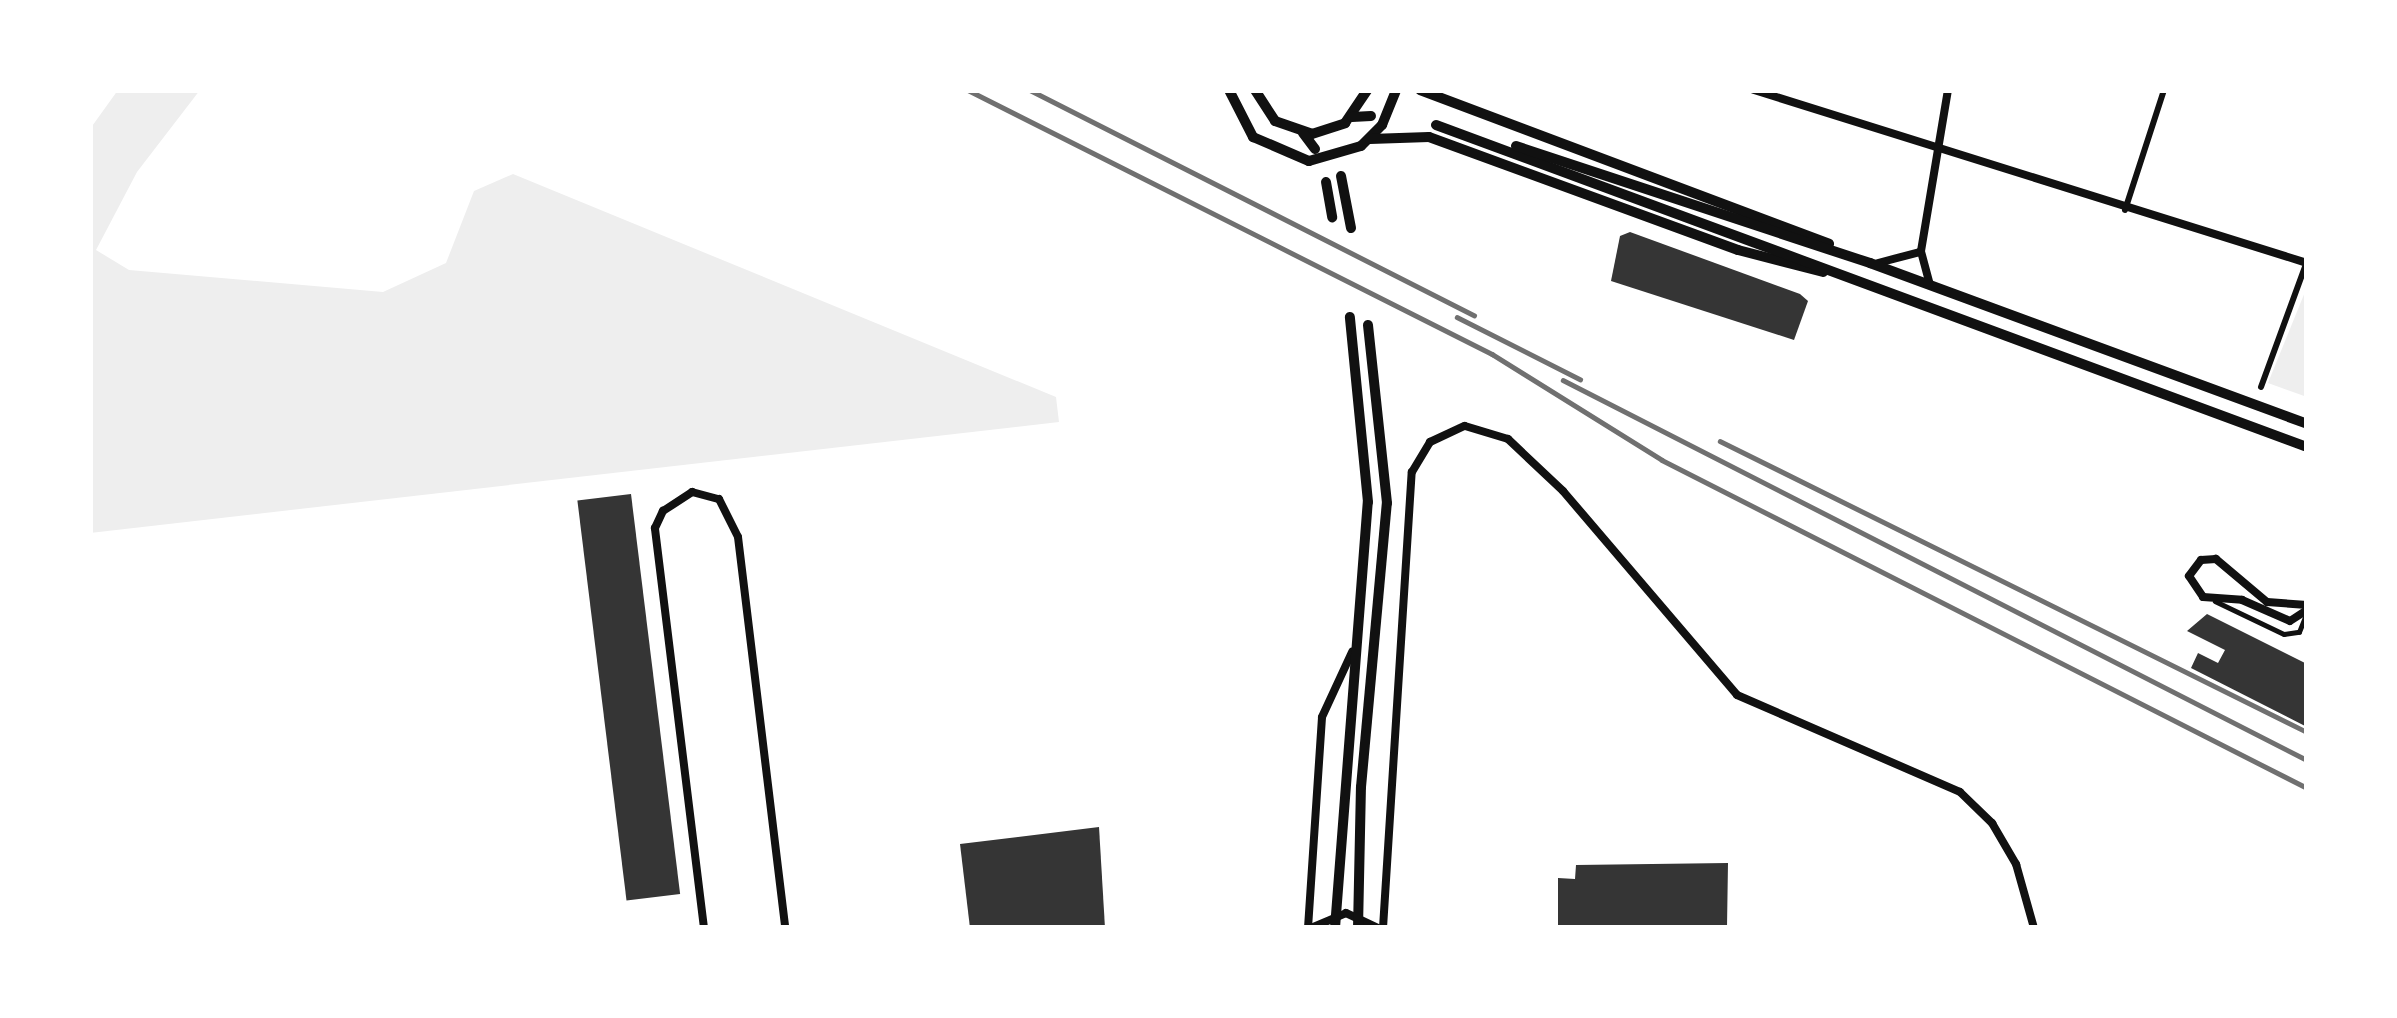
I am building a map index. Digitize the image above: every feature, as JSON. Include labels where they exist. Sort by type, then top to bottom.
[{"type":"main road","points":[[1229,90],[1253,137],[1289,158],[1332,159],[1370,139],[1429,137],[1738,250],[1830,274]]},
{"type":"main road","points":[[1256,90],[1275,121],[1303,134],[1315,149]]},
{"type":"main road","points":[[1303,134],[1337,128],[1352,117],[1367,90]]},
{"type":"main road","points":[[1370,139],[1396,90]]},
{"type":"main road","points":[[1420,90],[1935,291],[2307,424]]},
{"type":"main road","points":[[1352,117],[1371,116]]},
{"type":"main road","points":[[1870,263],[1761,233],[1437,122],[1830,274],[2307,447]]},
{"type":"main road","points":[[1336,146],[1337,128]]},
{"type":"main road","points":[[1341,176],[1351,228]]},
{"type":"main road","points":[[1326,182],[1332,218]]},
{"type":"main road","points":[[1335,921],[1352,652],[1368,502],[1350,317]]},
{"type":"main road","points":[[1358,922],[1387,503],[1368,325]]},
{"type":"street","points":[[1754,90],[2125,210],[2307,262],[2261,387]]},
{"type":"street","points":[[1935,291],[1921,251],[1948,90]]},
{"type":"street","points":[[2125,210],[2164,90]]},
{"type":"street","points":[[1870,263],[1900,262],[1921,251]]},
{"type":"street","points":[[1352,652],[1322,717],[1310,928],[1335,921],[1380,928],[1408,503],[1419,453],[1445,433],[1487,427],[1508,439],[1563,491],[1737,695],[1922,771],[1976,807],[2016,864],[2034,928]]},
{"type":"street","points":[[704,928],[656,528],[663,511],[692,492],[719,500],[738,537],[785,928]]},
{"type":"street","points":[[2209,558],[2267,602],[2306,611],[2290,620],[2242,601],[2209,598],[2192,590],[2189,576],[2209,558]]},
{"type":"shaded area","points":[[118,90],[200,90],[137,172],[96,250],[129,270],[383,292],[446,263],[474,191],[513,174],[1056,397],[1059,422],[90,533],[90,129]]},
{"type":"shaded area","points":[[2307,287],[2307,397],[2268,383]]},
{"type":"building","points":[[1630,232],[1800,294],[1808,301],[1794,340],[1611,281],[1620,236]]},
{"type":"building","points":[[631,494],[680,894],[627,901],[577,501]]},
{"type":"building","points":[[2207,614],[2307,664],[2307,727],[2191,668],[2198,653],[2218,663],[2225,650],[2187,631]]},
{"type":"building","points":[[1099,827],[1105,928],[970,928],[960,844]]},
{"type":"building","points":[[1728,863],[1727,927],[1558,928],[1558,878],[1575,879],[1576,865]]},
{"type":"railway","points":[[968,90],[1492,354],[1662,460],[2307,788]]},
{"type":"railway","points":[[1030,90],[1474,315]]},
{"type":"railway","points":[[1457,317],[1580,379]]},
{"type":"railway","points":[[1563,380],[2307,760]]},
{"type":"railway","points":[[1720,441],[2307,732]]}]
